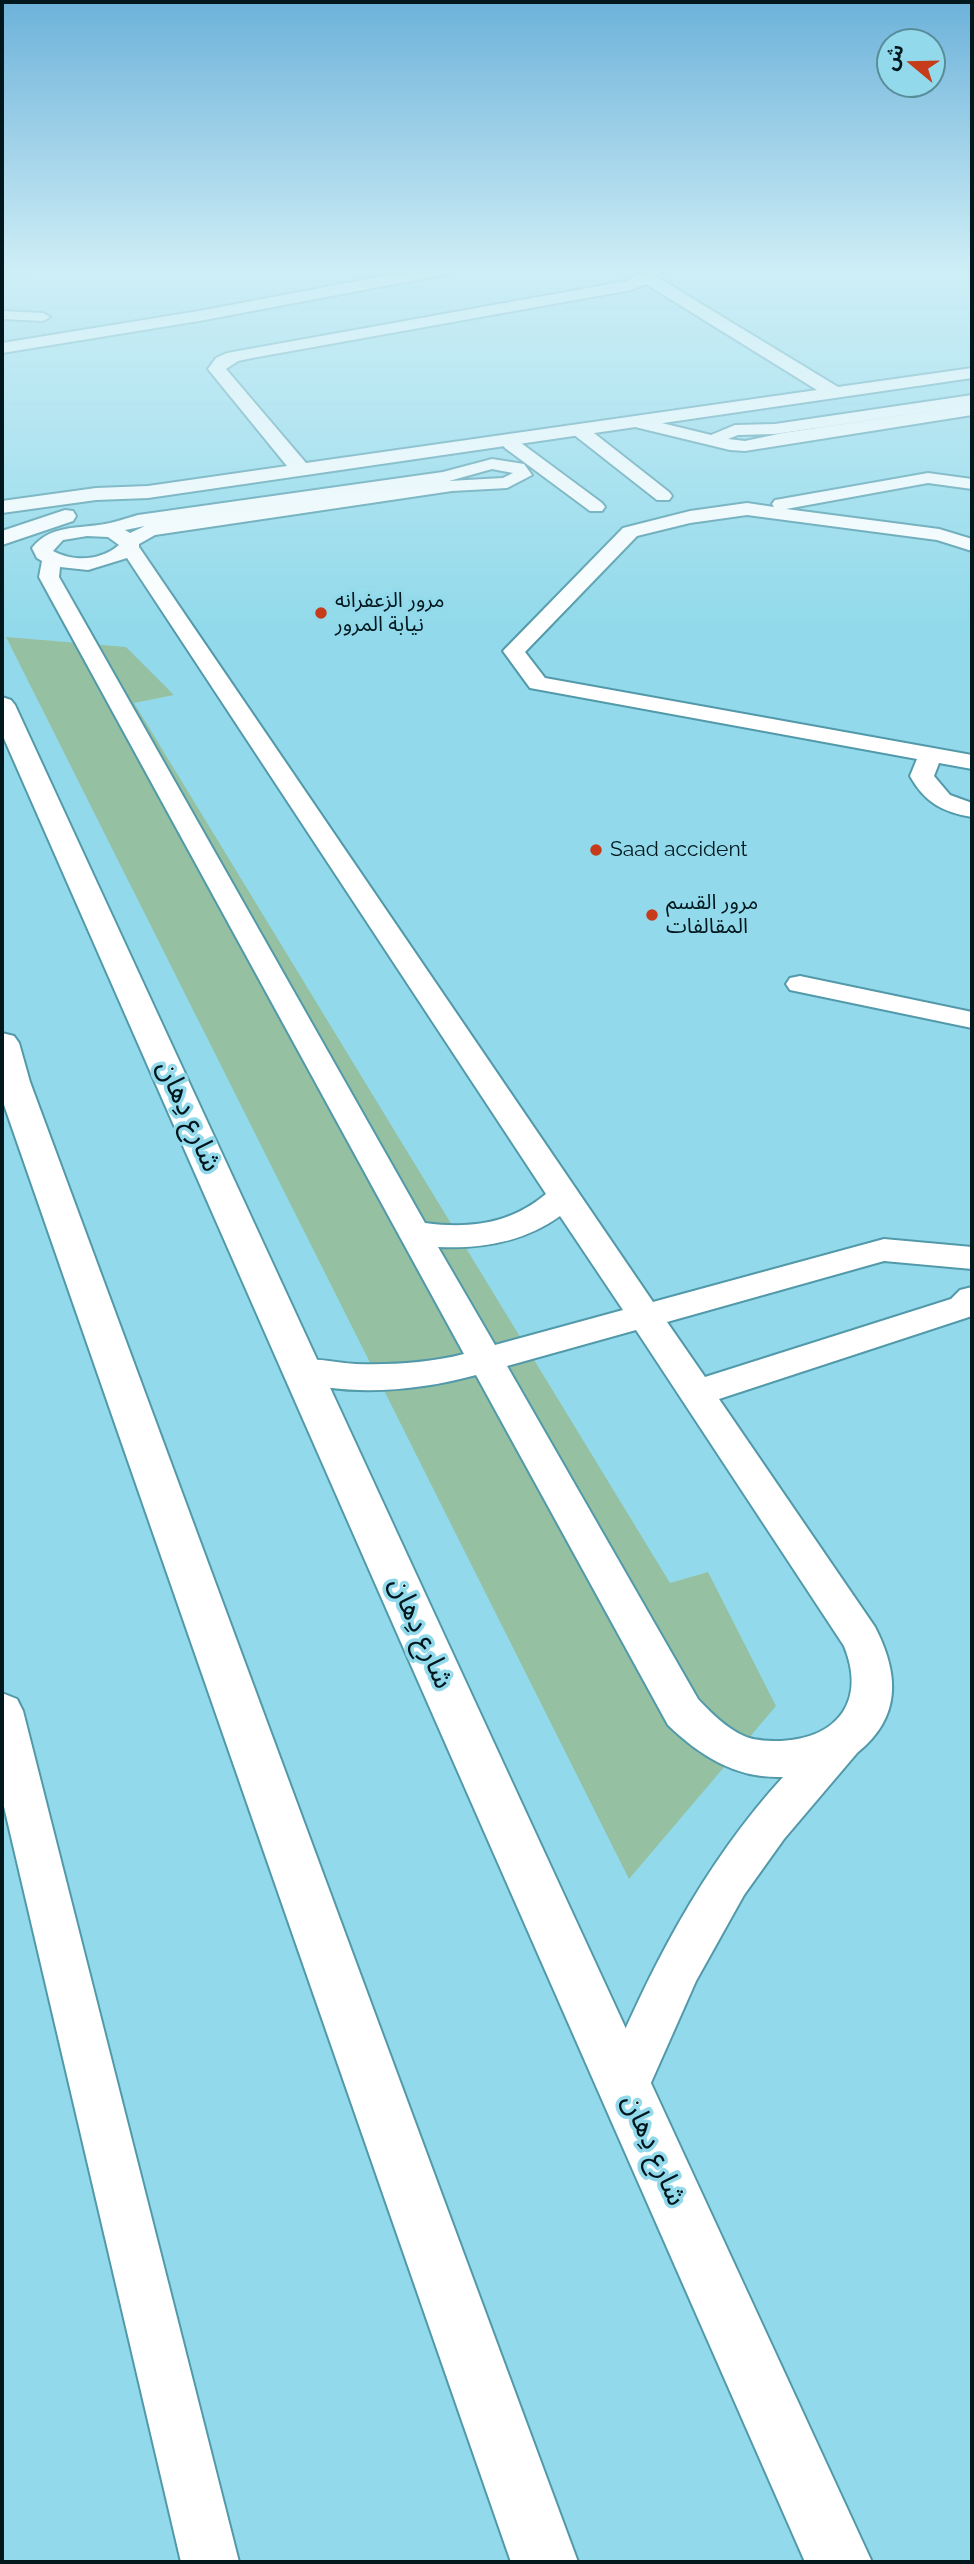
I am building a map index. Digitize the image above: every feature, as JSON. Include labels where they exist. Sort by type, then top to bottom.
[{"type":"main road","points":[[232,389],[301,470]]},
{"type":"main road","points":[[828,389],[835,393]]},
{"type":"main road","points":[[2,507],[96,494],[148,492],[865,389]]},
{"type":"main road","points":[[2,538],[49,520],[118,503],[148,492]]},
{"type":"main road","name":"شارع دِهان","points":[[2,705],[839,2562]]},
{"type":"main road","points":[[2,1043],[13,1082],[545,2562]]},
{"type":"lane","points":[[722,443],[718,437],[735,430],[775,429],[972,400]]},
{"type":"lane","points":[[637,422],[736,447],[754,447],[773,439],[972,410]]},
{"type":"lane","points":[[579,430],[663,496]]},
{"type":"lane","points":[[506,440],[596,507]]},
{"type":"lane","points":[[370,460],[398,484]]},
{"type":"lane","points":[[103,530],[138,522],[444,477],[492,464],[518,468],[523,475],[507,483],[452,486],[150,530],[129,544],[112,558],[97,562],[64,563],[44,554],[42,548],[57,536],[87,530],[114,532],[129,544],[861,1639],[872,1664],[873,1691],[865,1716],[796,1792],[747,1853],[702,1923],[662,2000],[625,2086]]},
{"type":"lane","points":[[565,484],[604,482],[632,472]]},
{"type":"lane","points":[[972,484],[928,478],[747,509],[688,516],[625,529],[514,651],[538,683],[972,762]]},
{"type":"lane","points":[[747,509],[939,535],[972,545]]},
{"type":"lane","points":[[52,559],[49,577],[683,1712],[703,1733],[731,1750],[761,1758],[793,1760],[822,1752],[847,1738]]},
{"type":"lane","points":[[931,754],[922,776],[931,795],[956,807],[972,810]]},
{"type":"lane","points":[[800,984],[972,1020]]},
{"type":"lane","points":[[415,1233],[444,1238],[473,1238],[502,1233],[527,1224],[548,1211],[563,1196]]},
{"type":"lane","points":[[304,1371],[336,1377],[402,1378],[446,1371],[884,1250],[972,1258]]},
{"type":"lane","points":[[696,1394],[963,1307],[972,1298]]},
{"type":"lane","points":[[2,1712],[210,2562]]},
{"type":"green space","points":[[6,637],[126,647],[174,695],[134,703],[670,1583],[708,1572],[776,1706],[629,1879]]},
{"type":"place","name":"مرور الزعفرانه نيابة المرور","points":[[321,613]]},
{"type":"place","name":"Saad accident","points":[[596,850]]},
{"type":"place","name":"مرور القسم المقالفات","points":[[652,915]]}]
